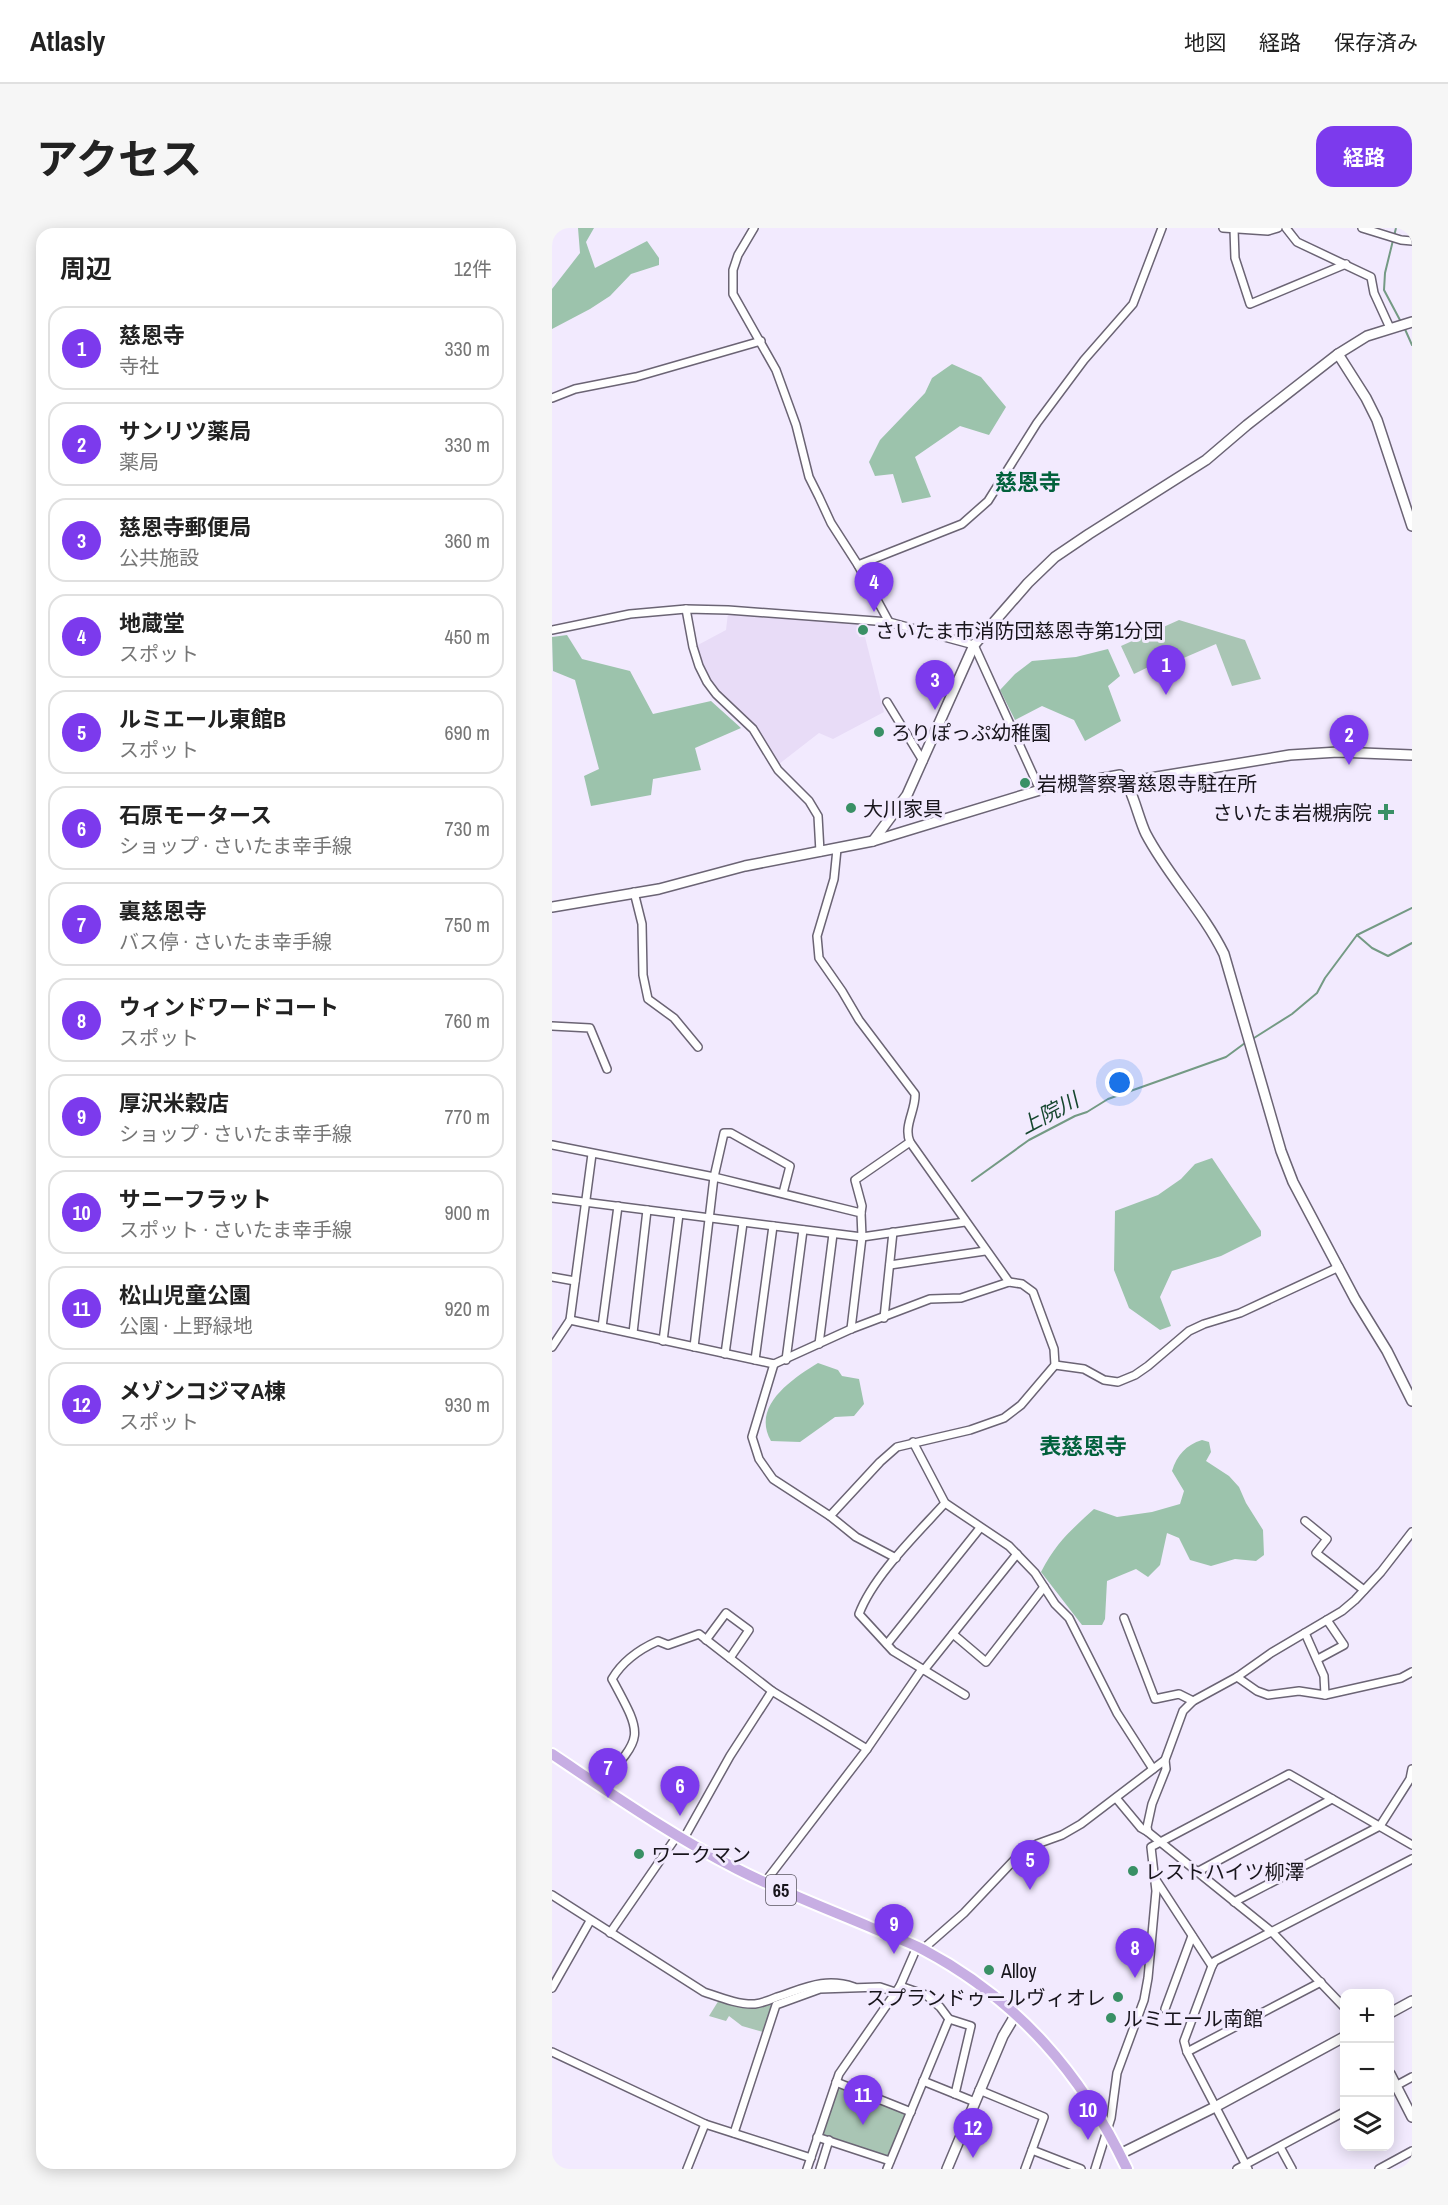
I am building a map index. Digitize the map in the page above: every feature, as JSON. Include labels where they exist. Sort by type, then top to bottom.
[{"type":"main road","name":"65","points":[[552,1754],[680,1838],[765,1882],[920,1948],[971,1979],[1016,2014],[1058,2057],[1107,2127],[1127,2169]]},
{"type":"street","points":[[754,228],[738,255],[732,278],[733,294],[776,370],[796,425],[809,477],[831,523],[858,565],[889,622]]},
{"type":"street","points":[[858,565],[962,524],[988,501],[1037,423],[1084,360],[1133,304],[1162,228]]},
{"type":"street","points":[[1223,228],[1268,231],[1278,228]]},
{"type":"street","points":[[873,841],[907,795],[974,645],[1028,583],[1055,557],[1198,465],[1338,354],[1367,336],[1402,325],[1374,293],[1371,277],[1298,242],[1286,228]]},
{"type":"street","points":[[1362,228],[1401,240],[1412,241]]},
{"type":"street","points":[[1234,229],[1234,258],[1250,304],[1346,264]]},
{"type":"street","points":[[552,398],[575,389],[636,377],[761,341]]},
{"type":"street","points":[[1338,354],[1377,420],[1412,526]]},
{"type":"street","points":[[552,630],[630,614],[686,609],[814,615],[889,622],[974,645]]},
{"type":"street","points":[[686,609],[693,647],[707,682],[716,694],[753,729],[778,770],[809,801],[818,816],[820,852]]},
{"type":"street","points":[[974,645],[1040,790]]},
{"type":"street","points":[[887,702],[923,761]]},
{"type":"street","points":[[1126,782],[1290,756],[1338,752],[1412,755]]},
{"type":"street","points":[[552,907],[682,884],[745,866],[873,841],[1040,790],[1120,775],[1126,782],[1152,845],[1211,929],[1224,954],[1281,1151],[1293,1182],[1355,1299],[1387,1351],[1412,1401]]},
{"type":"street","points":[[837,849],[834,879],[817,936],[819,958],[842,991],[858,1020],[915,1094],[908,1128],[910,1142],[1009,1282]]},
{"type":"street","points":[[634,892],[642,924],[643,975],[648,999],[674,1017],[698,1047]]},
{"type":"street","points":[[552,1026],[590,1028],[607,1069]]},
{"type":"street","points":[[694,1347],[714,1177],[723,1136],[726,1132],[790,1166],[783,1193]]},
{"type":"street","points":[[851,1329],[862,1237],[862,1206],[855,1180],[910,1142]]},
{"type":"street","points":[[552,1145],[714,1177],[861,1213]]},
{"type":"street","points":[[552,1347],[570,1320],[592,1154]]},
{"type":"street","points":[[552,1198],[862,1237],[965,1222]]},
{"type":"street","points":[[602,1327],[618,1206]]},
{"type":"street","points":[[633,1333],[647,1210]]},
{"type":"street","points":[[663,1341],[679,1214]]},
{"type":"street","points":[[725,1354],[743,1222]]},
{"type":"street","points":[[755,1360],[773,1226]]},
{"type":"street","points":[[786,1360],[803,1230]]},
{"type":"street","points":[[884,1318],[893,1232]]},
{"type":"street","points":[[819,1344],[833,1234]]},
{"type":"street","points":[[890,1265],[985,1251]]},
{"type":"street","points":[[1055,1365],[1084,1369],[1104,1380],[1118,1382],[1135,1375],[1148,1366],[1189,1331],[1240,1313],[1339,1268]]},
{"type":"street","points":[[552,1277],[575,1281]]},
{"type":"street","points":[[570,1320],[774,1364],[851,1329],[930,1299],[961,1298],[1009,1282],[1022,1284],[1033,1292],[1054,1349],[1055,1365],[1020,1405],[1004,1418],[970,1430],[897,1447],[830,1516]]},
{"type":"street","points":[[552,1333],[560,1337]]},
{"type":"street","points":[[774,1364],[752,1437],[759,1459],[773,1479],[830,1516],[856,1537],[896,1558]]},
{"type":"street","points":[[912,1443],[945,1503],[1009,1546],[1035,1573],[1055,1604],[1069,1618],[1117,1713],[1153,1769]]},
{"type":"street","points":[[945,1503],[896,1558],[875,1586],[859,1614],[893,1651],[965,1695]]},
{"type":"street","points":[[1305,1521],[1327,1539],[1316,1553],[1364,1590]]},
{"type":"street","points":[[887,1644],[980,1528]]},
{"type":"street","points":[[1148,1832],[1152,1804],[1166,1769],[1165,1760],[1183,1711],[1193,1701],[1237,1677],[1342,1611],[1388,1564],[1412,1532]]},
{"type":"street","points":[[765,1882],[867,1749],[923,1669],[1017,1554]]},
{"type":"street","points":[[952,1634],[986,1662],[1044,1587]]},
{"type":"street","points":[[706,1640],[726,1613],[749,1630],[730,1658]]},
{"type":"street","points":[[1124,1618],[1155,1699],[1179,1694],[1193,1701]]},
{"type":"street","points":[[1318,1659],[1344,1645],[1327,1620]]},
{"type":"street","points":[[1305,1633],[1324,1676],[1325,1695]]},
{"type":"street","points":[[599,1785],[625,1756],[634,1742],[635,1724],[612,1679],[616,1672],[641,1649],[658,1641],[668,1645],[699,1634],[772,1691],[867,1749]]},
{"type":"street","points":[[1237,1677],[1257,1691],[1268,1695],[1299,1691],[1325,1695],[1401,1678],[1412,1672]]},
{"type":"street","points":[[610,1933],[680,1838],[772,1691]]},
{"type":"street","points":[[807,2169],[838,2073],[898,1989],[920,1948],[964,1913],[1018,1856],[1037,1844],[1062,1835],[1116,1798],[1165,1760]]},
{"type":"street","points":[[1234,1902],[1380,1826],[1410,1779],[1412,1769]]},
{"type":"street","points":[[1095,2169],[1111,2118],[1117,2073],[1144,2000],[1148,1978],[1156,1891],[1151,1847],[1289,1774],[1412,1845]]},
{"type":"street","points":[[1116,1798],[1141,1828],[1272,1932],[1340,2003]]},
{"type":"street","points":[[1197,1872],[1332,1799]]},
{"type":"street","points":[[1247,2167],[1187,2052],[1184,2041],[1212,1966],[1215,1961],[1412,1859]]},
{"type":"street","points":[[1155,1878],[1212,1966]]},
{"type":"street","points":[[552,1895],[704,1992],[746,2004],[757,2004],[819,1983],[839,1982],[854,1987]]},
{"type":"street","points":[[552,1988],[590,1921]]},
{"type":"street","points":[[1165,2009],[1192,1936]]},
{"type":"street","points":[[1187,2052],[1321,1982]]},
{"type":"street","points":[[734,2133],[776,2006],[820,1989],[854,1987],[898,1989],[932,1999],[948,2014],[949,2019],[887,2169]]},
{"type":"street","points":[[1394,2010],[1412,2001]]},
{"type":"street","points":[[947,2169],[1003,2036],[1016,2014]]},
{"type":"street","points":[[949,2019],[971,2026],[955,2094]]},
{"type":"street","points":[[1120,2154],[1215,2107],[1340,2039]]},
{"type":"street","points":[[552,2052],[705,2124],[811,2157]]},
{"type":"street","points":[[1394,2086],[1412,2077]]},
{"type":"street","points":[[923,2081],[975,2102]]},
{"type":"street","points":[[836,2082],[911,2112]]},
{"type":"street","points":[[1394,2089],[1412,2117]]},
{"type":"street","points":[[980,2090],[1044,2117],[1025,2169]]},
{"type":"street","points":[[1237,2169],[1247,2167],[1340,2114]]},
{"type":"street","points":[[687,2169],[705,2124]]},
{"type":"street","points":[[817,2137],[890,2161]]},
{"type":"street","points":[[820,2169],[829,2140]]},
{"type":"street","points":[[1280,2147],[1292,2169]]},
{"type":"street","points":[[1032,2150],[1081,2169]]},
{"type":"street","points":[[1379,2169],[1412,2151]]},
{"type":"shaded area","points":[[728,613],[857,622],[859,637],[865,637],[884,712],[833,739],[819,733],[779,764],[756,727],[718,692],[701,665],[696,646],[726,630]]},
{"type":"green space","points":[[578,228],[594,228],[586,242],[595,268],[647,241],[659,258],[659,265],[631,274],[610,296],[552,329],[552,289],[580,253]]},
{"type":"green space","points":[[952,364],[981,377],[1006,407],[989,435],[960,426],[915,457],[931,497],[902,503],[893,474],[875,476],[869,462],[880,440],[925,393],[932,378]]},
{"type":"green space","points":[[1179,620],[1245,640],[1261,679],[1232,686],[1216,644],[1179,660],[1175,654],[1134,674],[1121,646]]},
{"type":"green space","points":[[567,635],[582,659],[630,671],[653,714],[711,701],[741,728],[695,748],[701,770],[653,779],[651,795],[591,806],[584,776],[599,769],[575,680],[553,671],[552,637]]},
{"type":"green space","points":[[1108,649],[1120,676],[1108,686],[1121,721],[1085,741],[1074,720],[1042,706],[1015,720],[1000,690],[1032,661],[1076,657]]},
{"type":"green space","points":[[1212,1158],[1261,1231],[1261,1236],[1221,1256],[1172,1271],[1160,1297],[1171,1326],[1160,1330],[1129,1308],[1114,1270],[1115,1211],[1158,1195],[1181,1179],[1195,1164]]},
{"type":"green space","points":[[818,1363],[838,1370],[842,1376],[859,1379],[864,1404],[854,1416],[835,1417],[800,1442],[771,1441],[766,1428],[766,1416],[770,1405],[786,1385]]},
{"type":"green space","points":[[1202,1440],[1209,1442],[1211,1452],[1206,1461],[1229,1476],[1239,1487],[1263,1530],[1264,1555],[1256,1561],[1235,1559],[1211,1566],[1190,1560],[1179,1538],[1167,1533],[1160,1565],[1148,1577],[1136,1569],[1107,1581],[1105,1619],[1102,1625],[1082,1625],[1041,1572],[1052,1553],[1094,1509],[1117,1517],[1152,1512],[1180,1504],[1184,1491],[1172,1471],[1183,1451]]},
{"type":"green space","points":[[719,2000],[756,2008],[775,2003],[763,2032],[742,2026],[729,2016],[726,2021],[709,2016]]},
{"type":"green space","points":[[840,2088],[903,2112],[905,2116],[890,2154],[886,2157],[823,2134],[836,2091]]},
{"type":"waterway","points":[[1396,228],[1385,273],[1384,290],[1401,322]]},
{"type":"waterway","points":[[1404,327],[1412,345]]},
{"type":"waterway","name":"上院川","points":[[1254,1038],[1292,1014],[1317,993],[1325,978],[1357,935],[1412,908]]},
{"type":"waterway","points":[[1357,935],[1372,948],[1388,956],[1412,943]]},
{"type":"waterway","name":"上院川","points":[[972,1181],[1029,1140],[1087,1112],[1108,1099],[1226,1057],[1245,1043]]},
{"type":"place","name":"地蔵堂","points":[[874,612]]},
{"type":"place","name":"さいたま市消防団慈恩寺第1分団","points":[[863,630]]},
{"type":"place","name":"慈恩寺","points":[[1166,695]]},
{"type":"place","name":"慈恩寺郵便局","points":[[935,710]]},
{"type":"place","name":"ろりぽっぷ幼稚園","points":[[879,732]]},
{"type":"place","name":"サンリツ薬局","points":[[1349,765]]},
{"type":"place","name":"岩槻警察署慈恩寺駐在所","points":[[1025,783]]},
{"type":"place","name":"大川家具","points":[[851,808]]},
{"type":"place","name":"さいたま岩槻病院","points":[[1386,812]]},
{"type":"place","name":"裏慈恩寺","points":[[608,1798]]},
{"type":"place","name":"石原モータース","points":[[680,1816]]},
{"type":"place","name":"ワークマン","points":[[639,1854]]},
{"type":"place","name":"レストハイツ柳澤","points":[[1133,1871]]},
{"type":"place","name":"ルミエール東館B","points":[[1030,1890]]},
{"type":"place","name":"厚沢米穀店","points":[[894,1954]]},
{"type":"place","name":"Alloy","points":[[989,1970]]},
{"type":"place","name":"ウィンドワードコート","points":[[1135,1978]]},
{"type":"place","name":"スプランドゥールヴィオレ","points":[[1118,1997]]},
{"type":"place","name":"ルミエール南館","points":[[1111,2018]]},
{"type":"place","name":"松山児童公園","points":[[863,2125]]},
{"type":"place","name":"サニーフラット","points":[[1088,2140]]},
{"type":"place","name":"メゾンコジマA棟","points":[[973,2158]]},
{"type":"district","name":"慈恩寺","points":[[1028,482]]},
{"type":"district","name":"表慈恩寺","points":[[1083,1446]]}]
